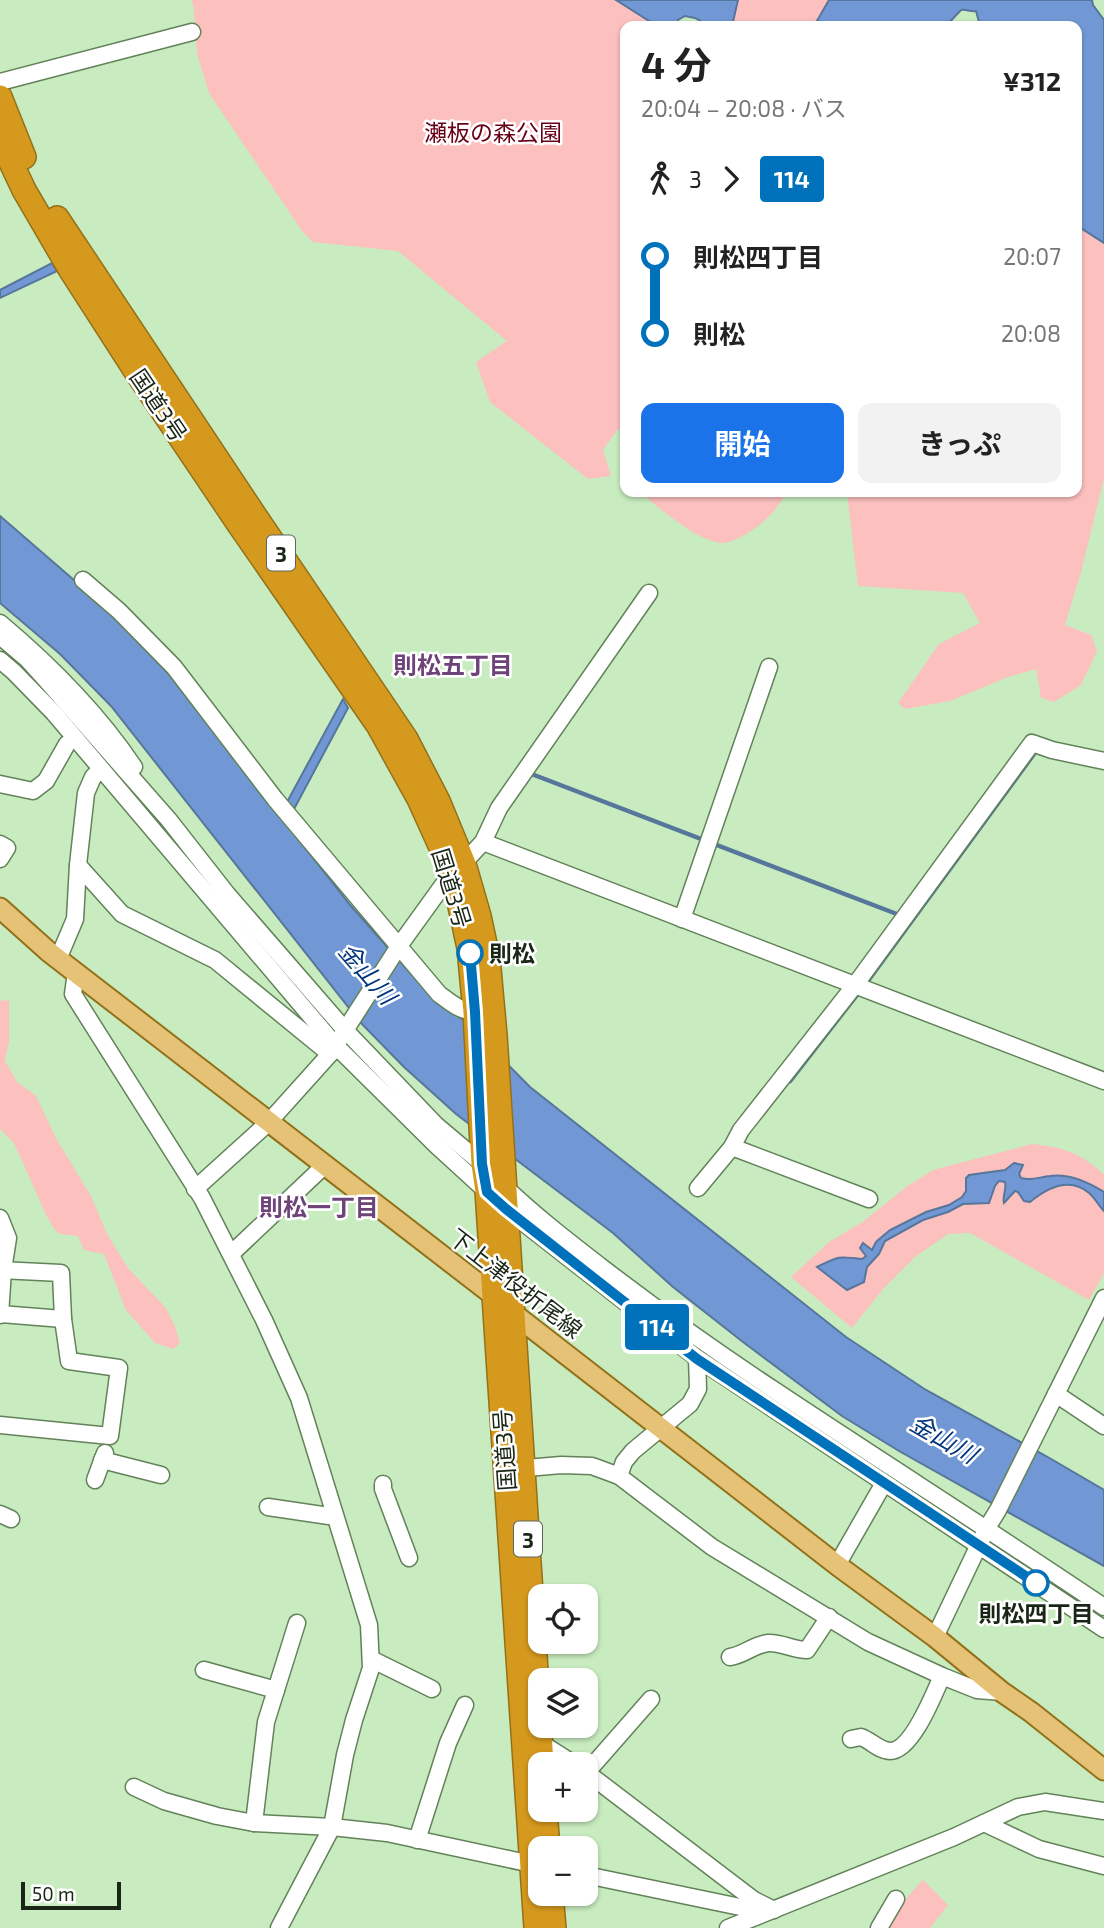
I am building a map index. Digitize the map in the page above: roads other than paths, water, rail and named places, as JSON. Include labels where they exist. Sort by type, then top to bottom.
[{"type":"highway","name":"国道3号","points":[[0,97],[31,172],[74,244],[406,739],[438,801],[458,869],[475,1015],[482,1139],[492,1159]]},
{"type":"highway","name":"国道3号","points":[[0,139],[24,190],[70,269],[238,523],[378,725],[458,869],[479,916],[488,958],[495,1035],[492,1159],[514,1314],[515,1469],[534,1836]]},
{"type":"highway","name":"国道3号","points":[[499,1196],[493,1295],[515,1469],[541,1752]]},
{"type":"highway","name":"国道3号","points":[[536,1906],[536,1928]]},
{"type":"highway","points":[[552,1906],[554,1928]]},
{"type":"main road","name":"下上津役折尾線","points":[[0,908],[58,959],[268,1123],[1104,1770]]},
{"type":"street","points":[[0,82],[192,32]]},
{"type":"street","points":[[83,580],[120,611],[174,667],[275,799],[446,999],[475,1015]]},
{"type":"street","points":[[195,1189],[268,1123],[333,1050],[399,946],[458,869],[483,842],[499,808],[649,593]]},
{"type":"street","points":[[0,623],[58,675],[116,741],[169,820]]},
{"type":"street","points":[[0,636],[27,659],[169,820],[227,894],[345,1030],[436,1125],[492,1159]]},
{"type":"street","points":[[0,660],[7,673],[67,744],[97,773]]},
{"type":"street","points":[[682,919],[769,667]]},
{"type":"street","points":[[7,673],[54,713],[97,773],[333,1050]]},
{"type":"street","points":[[698,1188],[855,985],[1032,743],[1104,761]]},
{"type":"street","points":[[0,784],[33,791],[46,781],[67,744]]},
{"type":"street","points":[[58,959],[75,919],[86,793],[97,773]]},
{"type":"street","points":[[483,842],[1104,1081]]},
{"type":"street","points":[[0,844],[7,848],[0,859]]},
{"type":"street","points":[[78,865],[122,914],[215,960],[333,1050],[436,1145],[697,1359],[1104,1629]]},
{"type":"street","points":[[76,972],[74,994],[195,1189],[264,1320],[299,1398],[369,1625],[371,1668],[345,1755],[332,1827],[279,1928]]},
{"type":"street","points":[[732,1147],[869,1199]]},
{"type":"street","points":[[231,1254],[325,1166]]},
{"type":"street","points":[[499,1196],[568,1241],[684,1329],[1104,1607]]},
{"type":"street","points":[[0,1218],[8,1238],[1,1270],[0,1315],[63,1319]]},
{"type":"street","points":[[1,1270],[61,1273],[63,1319],[69,1361],[119,1368],[110,1436],[95,1480]]},
{"type":"street","points":[[935,1637],[1104,1298]]},
{"type":"street","points":[[619,1476],[624,1462],[633,1451],[690,1404],[698,1389],[697,1359]]},
{"type":"street","points":[[1056,1394],[1104,1426]]},
{"type":"street","points":[[0,1425],[110,1436]]},
{"type":"street","points":[[102,1460],[161,1475]]},
{"type":"street","points":[[515,1469],[561,1465],[592,1466],[619,1476],[712,1547],[868,1642],[977,1690],[1002,1692]]},
{"type":"street","points":[[837,1566],[884,1483]]},
{"type":"street","points":[[383,1484],[409,1558]]},
{"type":"street","points":[[268,1507],[329,1516]]},
{"type":"street","points":[[730,1657],[738,1656],[753,1646],[772,1643],[807,1650],[829,1617]]},
{"type":"street","points":[[254,1823],[266,1722],[297,1623]]},
{"type":"street","points":[[371,1659],[432,1689]]},
{"type":"street","points":[[204,1670],[276,1690]]},
{"type":"street","points":[[851,1739],[861,1737],[887,1752],[897,1750],[918,1728],[942,1676]]},
{"type":"street","points":[[598,1759],[651,1699]]},
{"type":"street","points":[[416,1840],[465,1705]]},
{"type":"street","points":[[598,1780],[754,1900],[774,1910]]},
{"type":"street","points":[[134,1787],[193,1811],[254,1823],[387,1833],[528,1864]]},
{"type":"street","points":[[728,1928],[1018,1807],[1045,1802],[1104,1811]]},
{"type":"street","points":[[984,1823],[1039,1849],[1104,1866]]},
{"type":"street","points":[[598,1877],[745,1908],[755,1917]]},
{"type":"street","points":[[879,1928],[896,1899]]},
{"type":"water","points":[[616,0],[738,0],[733,21],[700,21],[685,16],[678,21],[649,21]]},
{"type":"water","points":[[829,0],[1092,0],[1104,20],[1104,243],[1082,229],[1082,21],[979,21],[976,11],[961,10],[951,21],[817,21]]},
{"type":"water","points":[[52,263],[57,271],[0,298],[0,290]]},
{"type":"water","name":"金山川","points":[[0,516],[97,600],[156,658],[351,906],[413,976],[447,1009],[465,1021],[530,1087],[846,1337],[926,1390],[1104,1490],[1104,1566],[842,1416],[673,1287],[613,1233],[456,1114],[404,1067],[360,1022],[111,706],[60,654],[0,603]]},
{"type":"water","points":[[343,699],[348,708],[294,809],[287,802]]},
{"type":"water","points":[[1014,1163],[1023,1165],[1019,1174],[1021,1178],[1064,1176],[1091,1185],[1104,1192],[1104,1211],[1089,1193],[1074,1185],[1058,1186],[1030,1202],[1024,1201],[1015,1191],[1004,1203],[1005,1182],[999,1181],[989,1203],[963,1204],[923,1220],[885,1241],[879,1254],[867,1267],[864,1282],[847,1290],[817,1267],[839,1258],[862,1259],[866,1256],[860,1248],[863,1243],[872,1250],[876,1242],[890,1230],[962,1197],[969,1175],[1005,1170]]},
{"type":"waterway","points":[[865,985],[1034,754]]},
{"type":"waterway","points":[[529,773],[902,916]]},
{"type":"waterway","points":[[790,1081],[860,991]]},
{"type":"place","name":"則松","points":[[470,953]]},
{"type":"place","name":"則松四丁目","points":[[1036,1583]]},
{"type":"district","name":"則松五丁目","points":[[453,664]]},
{"type":"district","name":"則松一丁目","points":[[319,1206]]},
{"type":"park label","name":"瀬板の森公園","points":[[493,132]]}]
